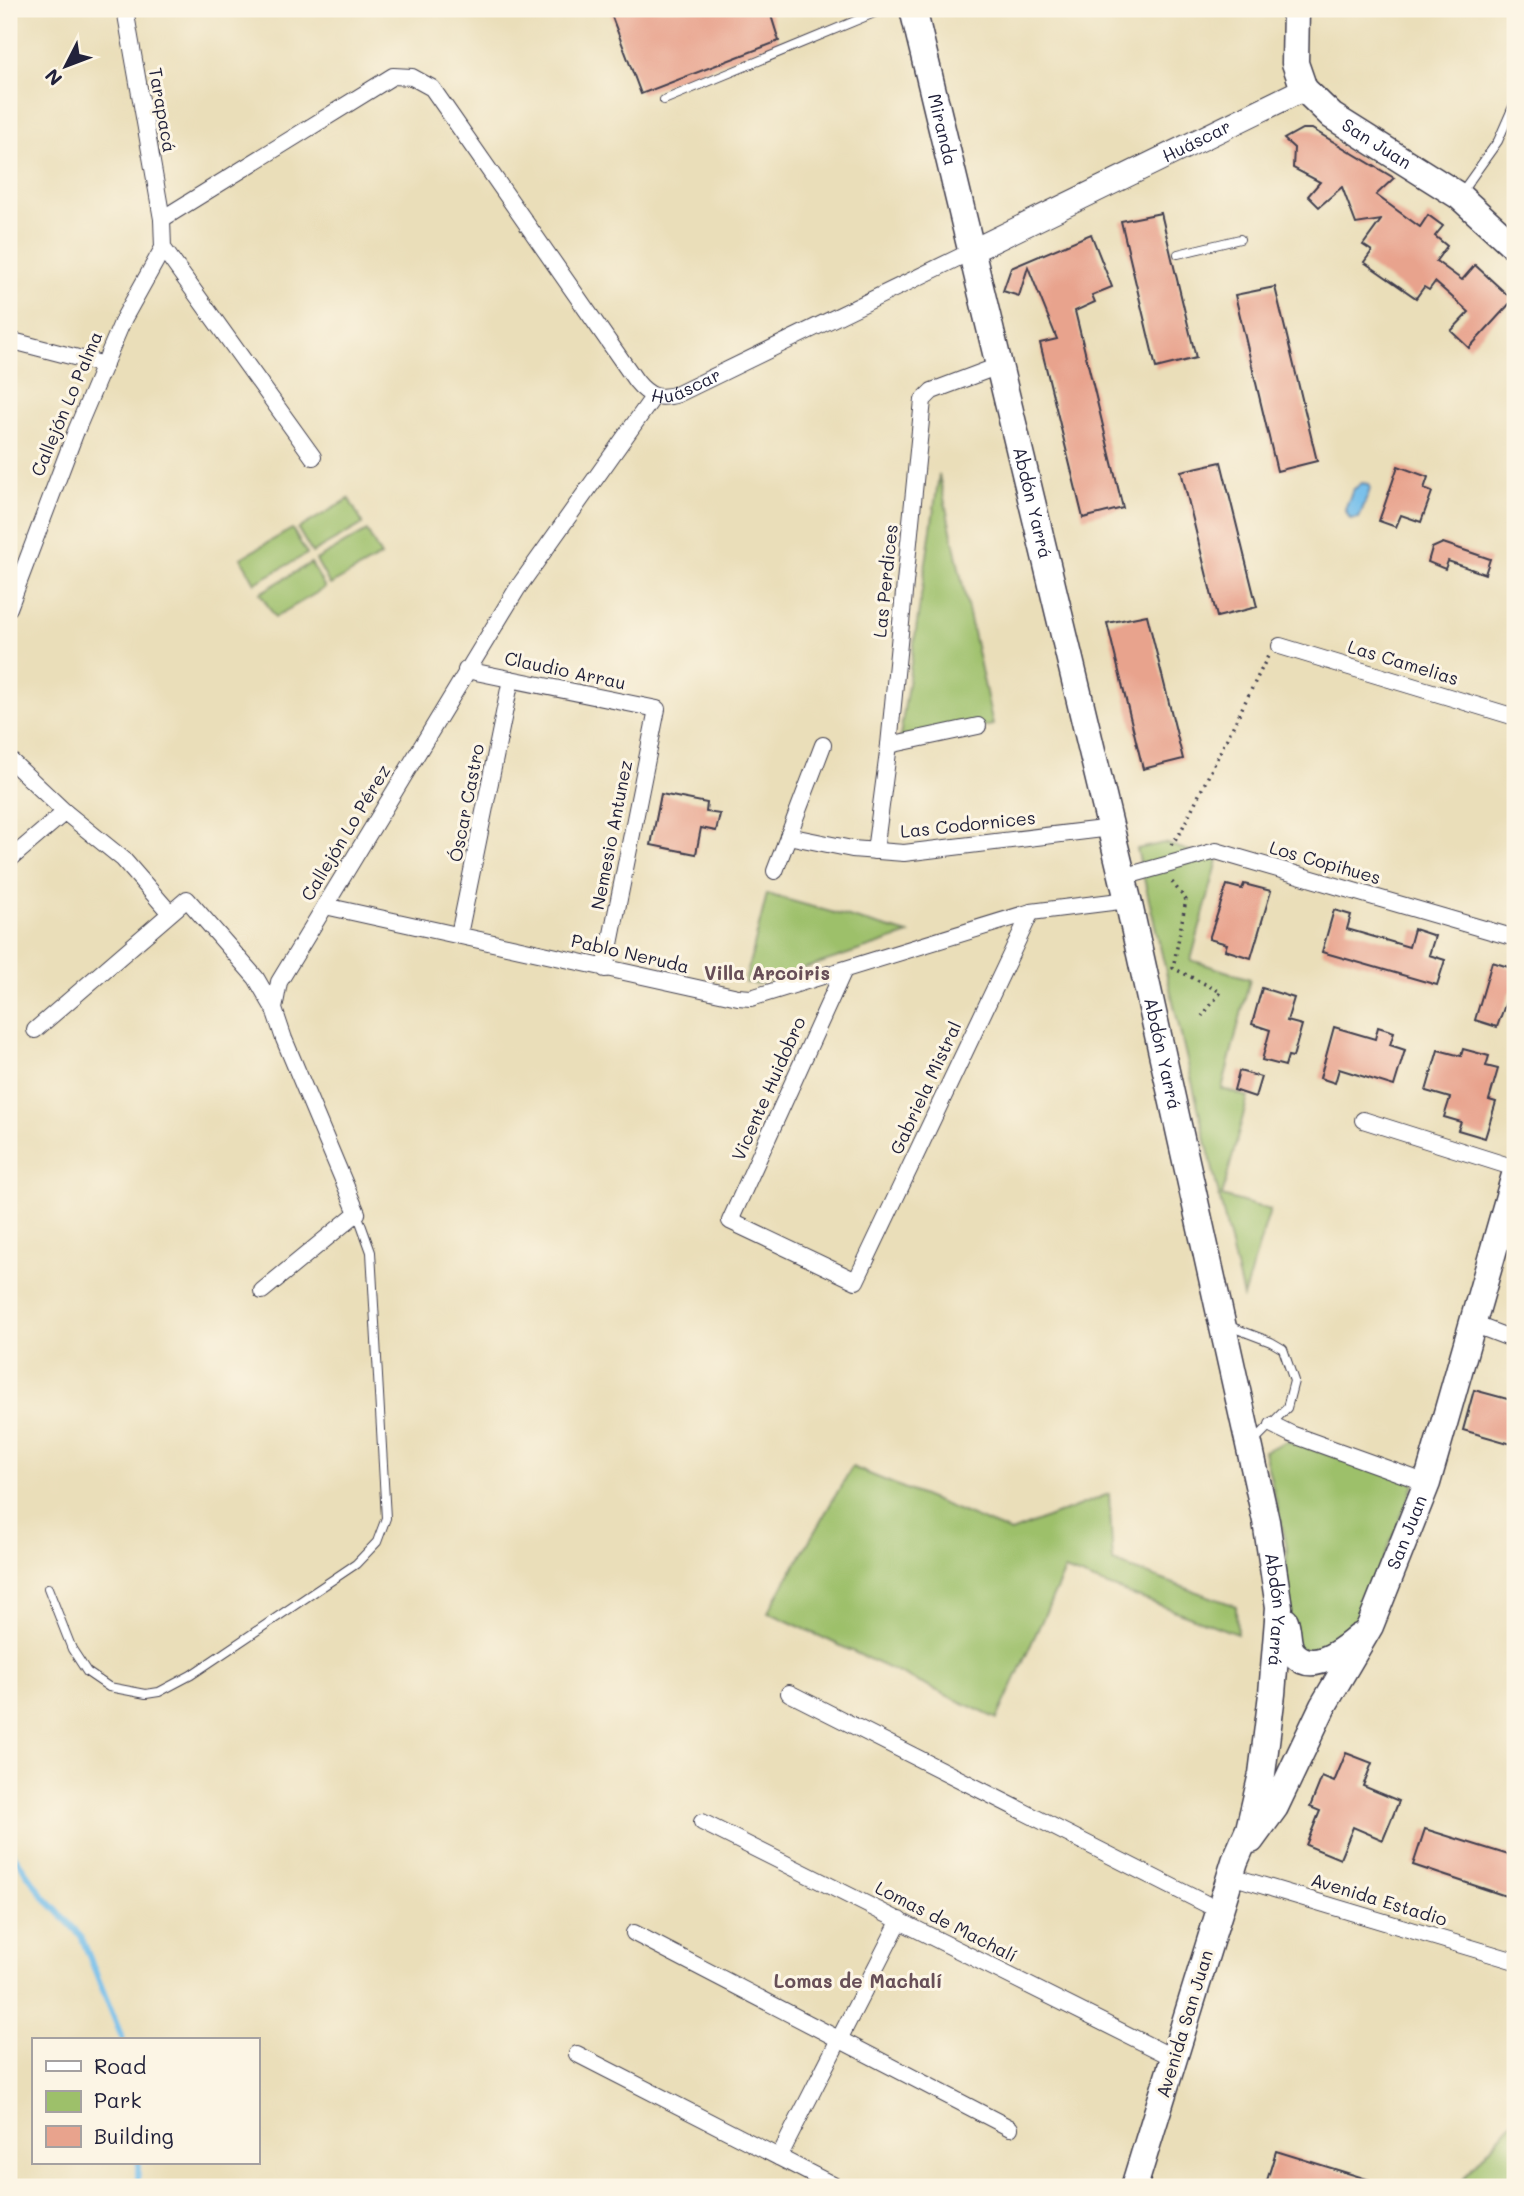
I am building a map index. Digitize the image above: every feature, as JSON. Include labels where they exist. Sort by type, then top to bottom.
[{"type":"main road","name":"Miranda","points":[[913,9],[972,251]]},
{"type":"main road","points":[[1296,9],[1295,63],[1304,89]]},
{"type":"main road","name":"San Juan","points":[[1304,89],[1332,116],[1459,196],[1515,247]]},
{"type":"main road","name":"Abdón Yarrá","points":[[972,251],[1125,888],[1266,1521],[1279,1607],[1262,1774],[1249,1829],[1233,1869]]},
{"type":"main road","name":"San Juan","points":[[1233,1869],[1275,1807],[1323,1706],[1370,1626],[1427,1483],[1515,1175]]},
{"type":"main road","points":[[1279,1607],[1295,1656],[1306,1660],[1331,1658],[1370,1626]]},
{"type":"main road","name":"Avenida San Juan","points":[[1134,2187],[1233,1869]]},
{"type":"street","name":"Tarapacá","points":[[125,9],[162,219]]},
{"type":"street","name":"Huáscar","points":[[162,219],[393,76],[412,77],[432,89],[636,382],[654,396],[678,394],[1304,89]]},
{"type":"street","points":[[162,219],[163,248],[313,457]]},
{"type":"street","name":"Callejón Lo Palma","points":[[9,608],[57,478],[124,318],[163,248]]},
{"type":"street","points":[[9,340],[105,365]]},
{"type":"street","name":"Las Perdices","points":[[875,851],[889,745],[923,400],[932,391],[1001,365]]},
{"type":"street","name":"Callejón Lo Pérez","points":[[274,1009],[279,982],[466,670],[550,541],[654,396]]},
{"type":"street","name":"Las Camelias","points":[[1280,646],[1515,717]]},
{"type":"street","name":"Claudio Arrau","points":[[466,670],[657,709]]},
{"type":"street","name":"Óscar Castro","points":[[459,935],[511,679]]},
{"type":"street","name":"Nemesio Antunez","points":[[605,968],[657,709]]},
{"type":"street","points":[[889,745],[978,726]]},
{"type":"street","points":[[775,872],[823,745]]},
{"type":"street","points":[[9,759],[65,812],[123,859],[170,914]]},
{"type":"street","points":[[9,860],[65,812]]},
{"type":"street","name":"Las Codornices","points":[[788,836],[875,851],[914,852],[1111,828]]},
{"type":"street","name":"Los Copihues","points":[[1125,888],[1216,851],[1515,938]]},
{"type":"street","name":"Pablo Neruda","points":[[325,906],[738,998],[763,996],[1031,912],[1125,888]]},
{"type":"street","points":[[35,1030],[187,899],[256,978],[274,1009],[357,1213],[262,1291]]},
{"type":"street","name":"Gabriela Mistral","points":[[730,1222],[856,1281],[1031,912]]},
{"type":"street","name":"Vicente Huidobro","points":[[730,1222],[843,972]]},
{"type":"street","points":[[1363,1120],[1515,1168]]},
{"type":"street","points":[[1473,1324],[1515,1340]]},
{"type":"street","points":[[1273,1425],[1290,1434],[1427,1483]]},
{"type":"street","points":[[789,1693],[1220,1911]]},
{"type":"street","name":"Lomas de Machalí","points":[[702,1822],[1174,2057]]},
{"type":"street","name":"Avenida Estadio","points":[[1233,1869],[1515,1961]]},
{"type":"street","points":[[779,2157],[900,1920]]},
{"type":"street","points":[[634,1933],[1010,2128]]},
{"type":"street","points":[[577,2054],[837,2187]]},
{"type":"lane","points":[[664,100],[881,9]]},
{"type":"lane","points":[[1459,196],[1498,141],[1515,102]]},
{"type":"lane","points":[[1178,254],[1240,239]]},
{"type":"lane","points":[[48,1588],[72,1649],[87,1672],[109,1687],[146,1694],[159,1692],[191,1675],[356,1564],[371,1550],[386,1518],[371,1252],[357,1213]]},
{"type":"lane","points":[[1220,1322],[1271,1342],[1287,1354],[1293,1388],[1287,1408],[1273,1425],[1248,1446]]},
{"type":"green space","points":[[939,475],[993,725],[899,744]]},
{"type":"green space","points":[[349,499],[363,524],[312,553],[298,529]]},
{"type":"green space","points":[[292,529],[307,554],[255,583],[241,558]]},
{"type":"green space","points":[[367,531],[381,556],[330,585],[316,560]]},
{"type":"green space","points":[[311,563],[325,588],[275,617],[260,593]]},
{"type":"green space","points":[[1164,843],[1218,860],[1191,960],[1250,979],[1222,1089],[1248,1097],[1222,1196],[1270,1210],[1243,1297],[1137,849]]},
{"type":"green space","points":[[767,894],[909,934],[757,984],[745,982]]},
{"type":"green space","points":[[1287,1441],[1415,1483],[1356,1627],[1328,1654],[1297,1649],[1285,1598],[1287,1547],[1264,1451]]},
{"type":"green space","points":[[852,1467],[1011,1532],[1109,1494],[1113,1562],[1236,1606],[1237,1634],[1065,1570],[997,1719],[768,1612]]},
{"type":"green space","points":[[1515,2119],[1515,2187],[1456,2187]]},
{"type":"water","points":[[1362,483],[1368,484],[1370,489],[1359,518],[1350,519],[1345,509],[1353,490]]},
{"type":"building","points":[[609,9],[769,9],[779,41],[641,94]]},
{"type":"building","points":[[1302,129],[1312,129],[1394,178],[1376,195],[1420,227],[1428,215],[1443,226],[1435,236],[1447,246],[1436,261],[1462,280],[1475,265],[1513,300],[1469,348],[1451,331],[1469,312],[1435,282],[1429,290],[1424,287],[1416,298],[1364,262],[1372,251],[1363,245],[1381,220],[1356,224],[1342,187],[1319,207],[1308,196],[1320,182],[1293,168],[1294,148],[1284,139]]},
{"type":"building","points":[[1161,213],[1196,358],[1156,368],[1121,221]]},
{"type":"building","points":[[1091,234],[1112,287],[1092,295],[1095,302],[1075,311],[1123,508],[1083,518],[1040,343],[1057,339],[1028,267],[1019,296],[1003,291],[1011,268]]},
{"type":"building","points":[[1275,287],[1317,461],[1277,471],[1235,295]]},
{"type":"building","points":[[1221,462],[1257,607],[1217,617],[1181,471]]},
{"type":"building","points":[[1398,466],[1428,477],[1424,489],[1432,492],[1421,522],[1401,515],[1396,527],[1379,521]]},
{"type":"building","points":[[1443,543],[1490,559],[1485,574],[1448,561],[1445,569],[1428,562],[1432,548]]},
{"type":"building","points":[[1147,615],[1183,759],[1143,769],[1107,623]]},
{"type":"building","points":[[661,794],[707,803],[706,812],[720,814],[716,831],[701,828],[696,854],[651,845]]},
{"type":"building","points":[[1244,884],[1271,891],[1251,958],[1225,950],[1227,944],[1209,939],[1227,885],[1242,889]]},
{"type":"building","points":[[1334,910],[1351,915],[1347,929],[1409,947],[1414,929],[1435,936],[1429,955],[1445,960],[1437,985],[1322,952]]},
{"type":"building","points":[[1492,962],[1515,969],[1515,993],[1510,991],[1497,1027],[1475,1020]]},
{"type":"building","points":[[1262,988],[1294,998],[1287,1021],[1302,1025],[1293,1057],[1288,1056],[1285,1066],[1262,1060],[1270,1030],[1252,1024]]},
{"type":"building","points":[[1334,1027],[1375,1039],[1378,1027],[1394,1032],[1390,1045],[1405,1050],[1394,1086],[1339,1069],[1335,1083],[1320,1078]]},
{"type":"building","points":[[1463,1049],[1489,1056],[1486,1066],[1498,1069],[1489,1100],[1496,1102],[1485,1138],[1458,1130],[1461,1122],[1444,1117],[1450,1098],[1426,1091],[1438,1050],[1461,1056]]},
{"type":"building","points":[[1239,1071],[1261,1077],[1255,1097],[1234,1090]]},
{"type":"building","points":[[1474,1390],[1515,1401],[1515,1445],[1463,1430]]},
{"type":"building","points":[[1346,1753],[1372,1763],[1363,1786],[1399,1801],[1383,1840],[1353,1827],[1340,1859],[1306,1845],[1320,1811],[1310,1807],[1322,1777],[1334,1782]]},
{"type":"building","points":[[1425,1829],[1515,1857],[1515,1899],[1413,1865]]},
{"type":"building","points":[[1276,2151],[1380,2183],[1380,2187],[1265,2187]]},
{"type":"waterway","points":[[9,1848],[44,1897],[81,1936],[122,2038]]},
{"type":"waterway","points":[[138,2164],[138,2187]]},
{"type":"district","name":"Villa Arcoiris","points":[[767,973]]},
{"type":"district","name":"Lomas de Machalí","points":[[858,1981]]}]
